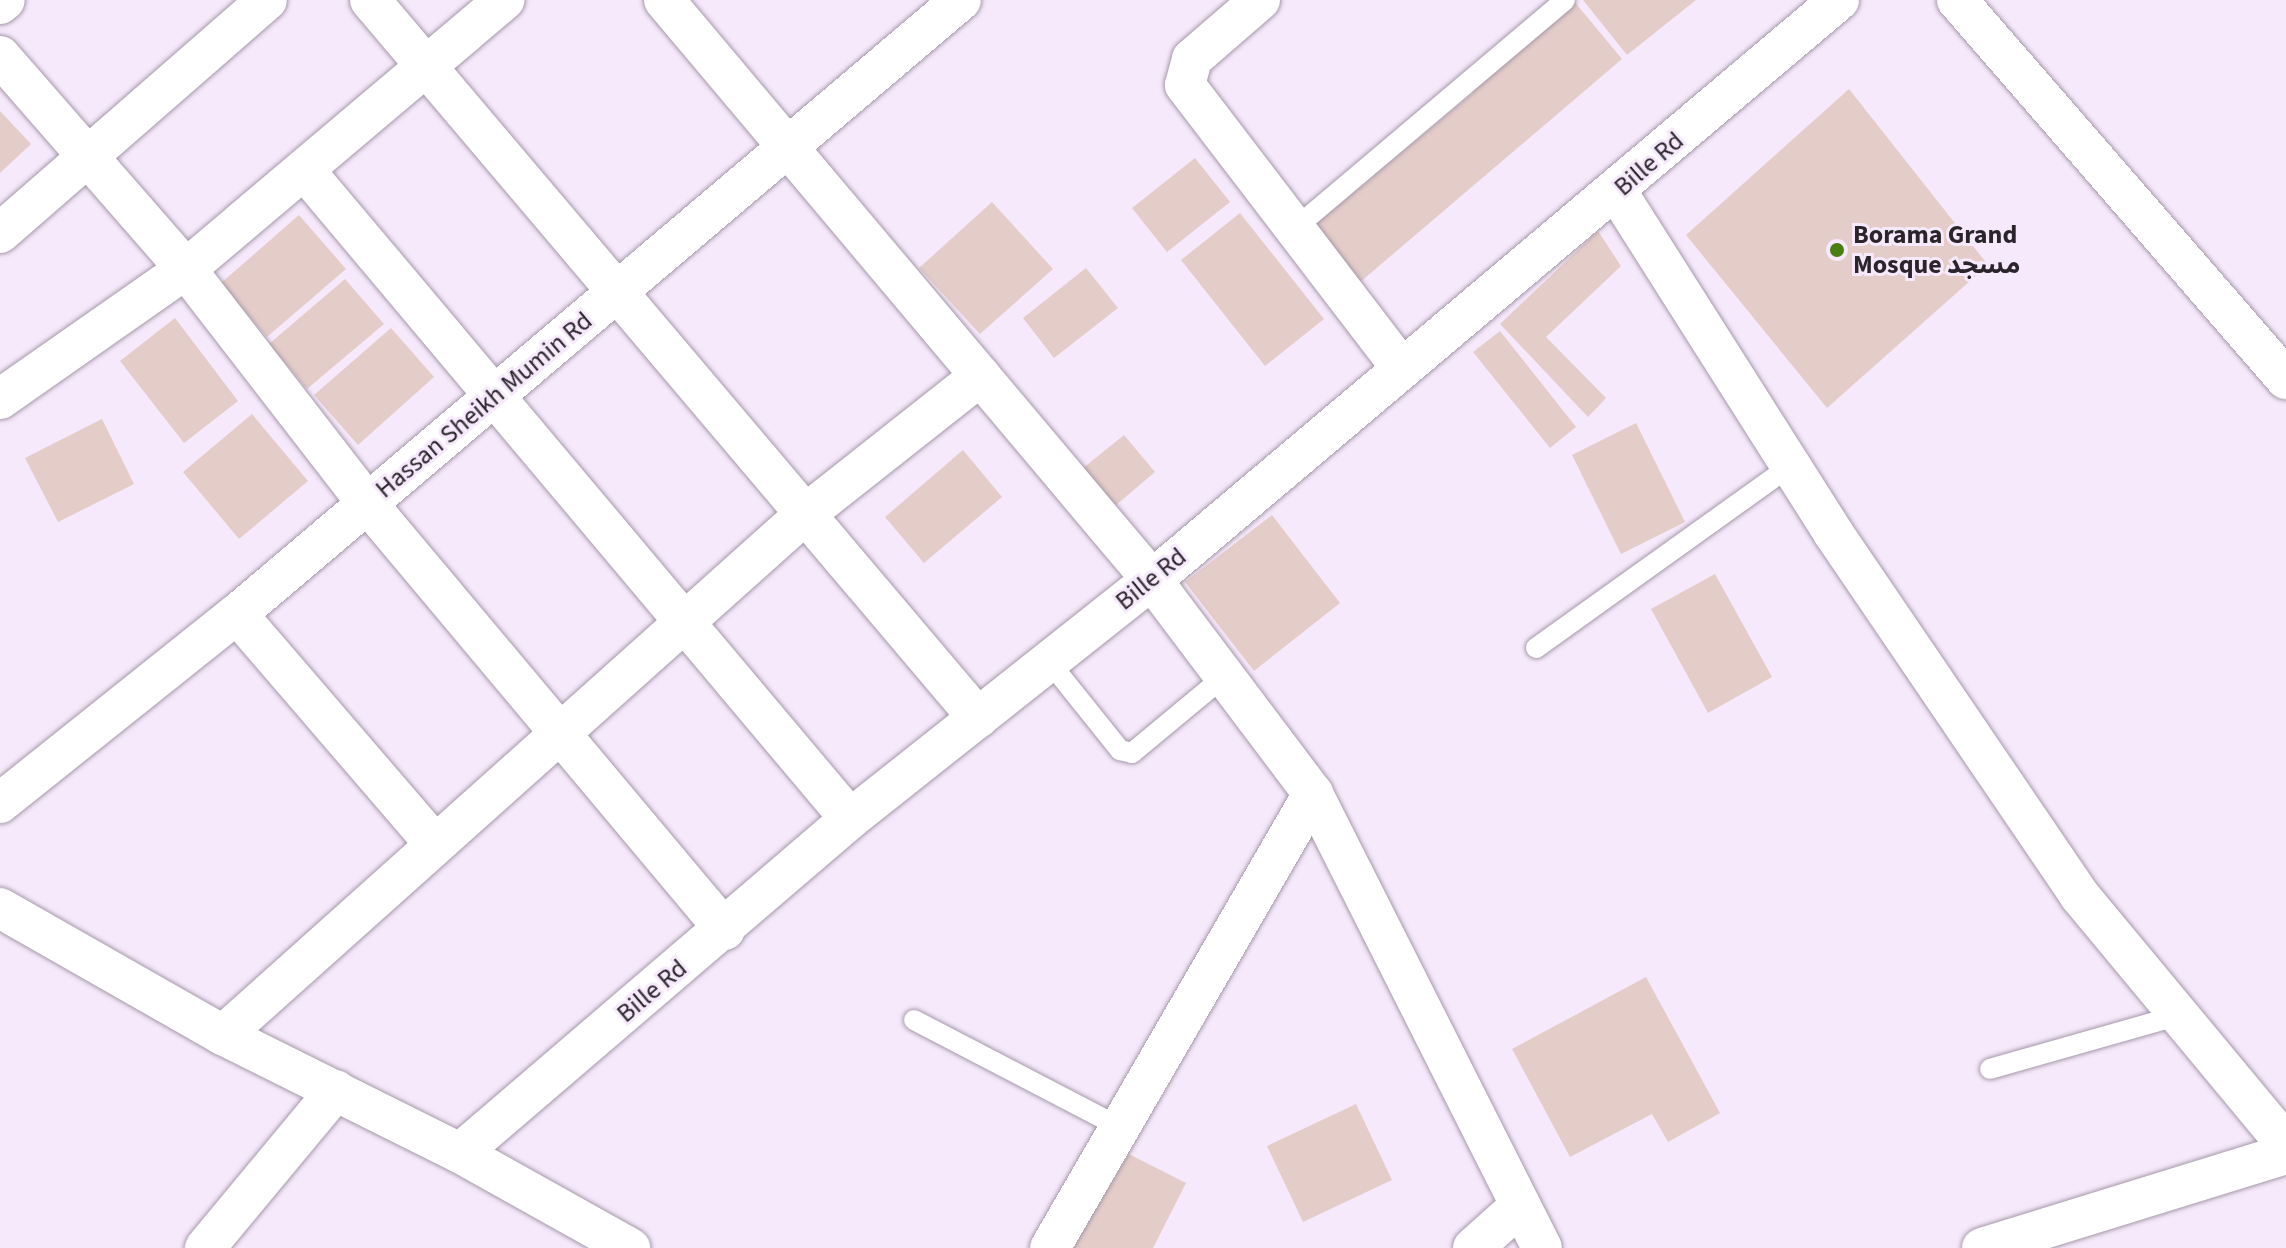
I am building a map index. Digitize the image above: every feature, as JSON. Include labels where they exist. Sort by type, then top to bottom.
[{"type":"street","points":[[0,4],[5,0]]},
{"type":"street","points":[[0,233],[267,0]]},
{"type":"street","points":[[370,0],[614,296],[978,718]]},
{"type":"street","points":[[0,399],[186,269],[306,172],[504,0]]},
{"type":"street","points":[[664,0],[1152,580],[1227,674],[1313,794],[1542,1248]]},
{"type":"street","name":"Hassan Sheikh Mumin Rd","points":[[0,803],[237,614],[961,0]]},
{"type":"street","points":[[1260,0],[1184,73],[1192,101],[1402,369]]},
{"type":"street","name":"Bille Rd","points":[[460,1153],[725,930],[850,819],[1047,659],[1152,580],[1617,192],[1839,0]]},
{"type":"street","points":[[1957,0],[2286,379]]},
{"type":"street","points":[[0,56],[186,269],[367,503],[725,930]]},
{"type":"street","points":[[306,172],[492,398],[850,819]]},
{"type":"street","points":[[1617,192],[1792,465],[2080,896],[2286,1144]]},
{"type":"street","points":[[223,1035],[803,516],[980,376]]},
{"type":"street","points":[[237,614],[435,844]]},
{"type":"street","points":[[1050,1248],[1116,1125],[1313,794]]},
{"type":"street","points":[[0,908],[223,1035],[460,1153],[630,1248]]},
{"type":"street","points":[[205,1248],[336,1090]]},
{"type":"street","points":[[1982,1248],[2286,1154]]},
{"type":"street","points":[[1473,1248],[1520,1206]]},
{"type":"lane","points":[[1293,230],[1565,0]]},
{"type":"lane","points":[[1536,648],[1792,465]]},
{"type":"lane","points":[[1047,659],[1120,750],[1132,753],[1227,674]]},
{"type":"lane","points":[[1990,1069],[2180,1015]]},
{"type":"lane","points":[[914,1020],[1116,1125]]},
{"type":"building","points":[[1573,0],[1622,59],[1352,289],[1305,233],[1473,93],[1464,83]]},
{"type":"building","points":[[1583,0],[1696,0],[1627,55]]},
{"type":"building","name":"Borama Grand Mosque مسجد","points":[[1849,89],[1988,265],[1827,408],[1686,235]]},
{"type":"building","points":[[0,111],[31,144],[0,173]]},
{"type":"building","points":[[1195,158],[1230,202],[1167,252],[1132,208]]},
{"type":"building","points":[[992,202],[1053,269],[980,334],[919,268]]},
{"type":"building","points":[[1240,213],[1324,319],[1265,366],[1181,260]]},
{"type":"building","points":[[299,215],[346,269],[267,337],[220,284]]},
{"type":"building","points":[[1598,231],[1621,266],[1546,337],[1606,398],[1588,417],[1500,324]]},
{"type":"building","points":[[1086,268],[1118,308],[1054,358],[1023,318]]},
{"type":"building","points":[[345,279],[384,324],[307,389],[269,344]]},
{"type":"building","points":[[175,318],[238,401],[184,443],[120,361]]},
{"type":"building","points":[[391,328],[434,377],[358,445],[314,395]]},
{"type":"building","points":[[1500,331],[1576,427],[1550,448],[1473,352]]},
{"type":"building","points":[[252,414],[308,481],[239,539],[183,472]]},
{"type":"building","points":[[102,419],[134,484],[58,522],[25,458]]},
{"type":"building","points":[[1636,423],[1685,522],[1621,554],[1572,455]]},
{"type":"building","points":[[1124,435],[1155,472],[1109,511],[1077,473]]},
{"type":"building","points":[[963,450],[1002,497],[924,563],[885,517]]},
{"type":"building","points":[[1272,515],[1340,603],[1254,671],[1185,582]]},
{"type":"building","points":[[1715,574],[1772,677],[1708,713],[1651,609]]},
{"type":"building","points":[[1646,977],[1720,1113],[1668,1142],[1652,1114],[1570,1157],[1512,1049]]},
{"type":"building","points":[[1356,1104],[1392,1180],[1303,1222],[1267,1146]]},
{"type":"building","points":[[1121,1150],[1186,1183],[1153,1248],[1071,1248]]},
{"type":"place","name":"Borama Grand Mosque مسجد","points":[[1837,250]]}]
